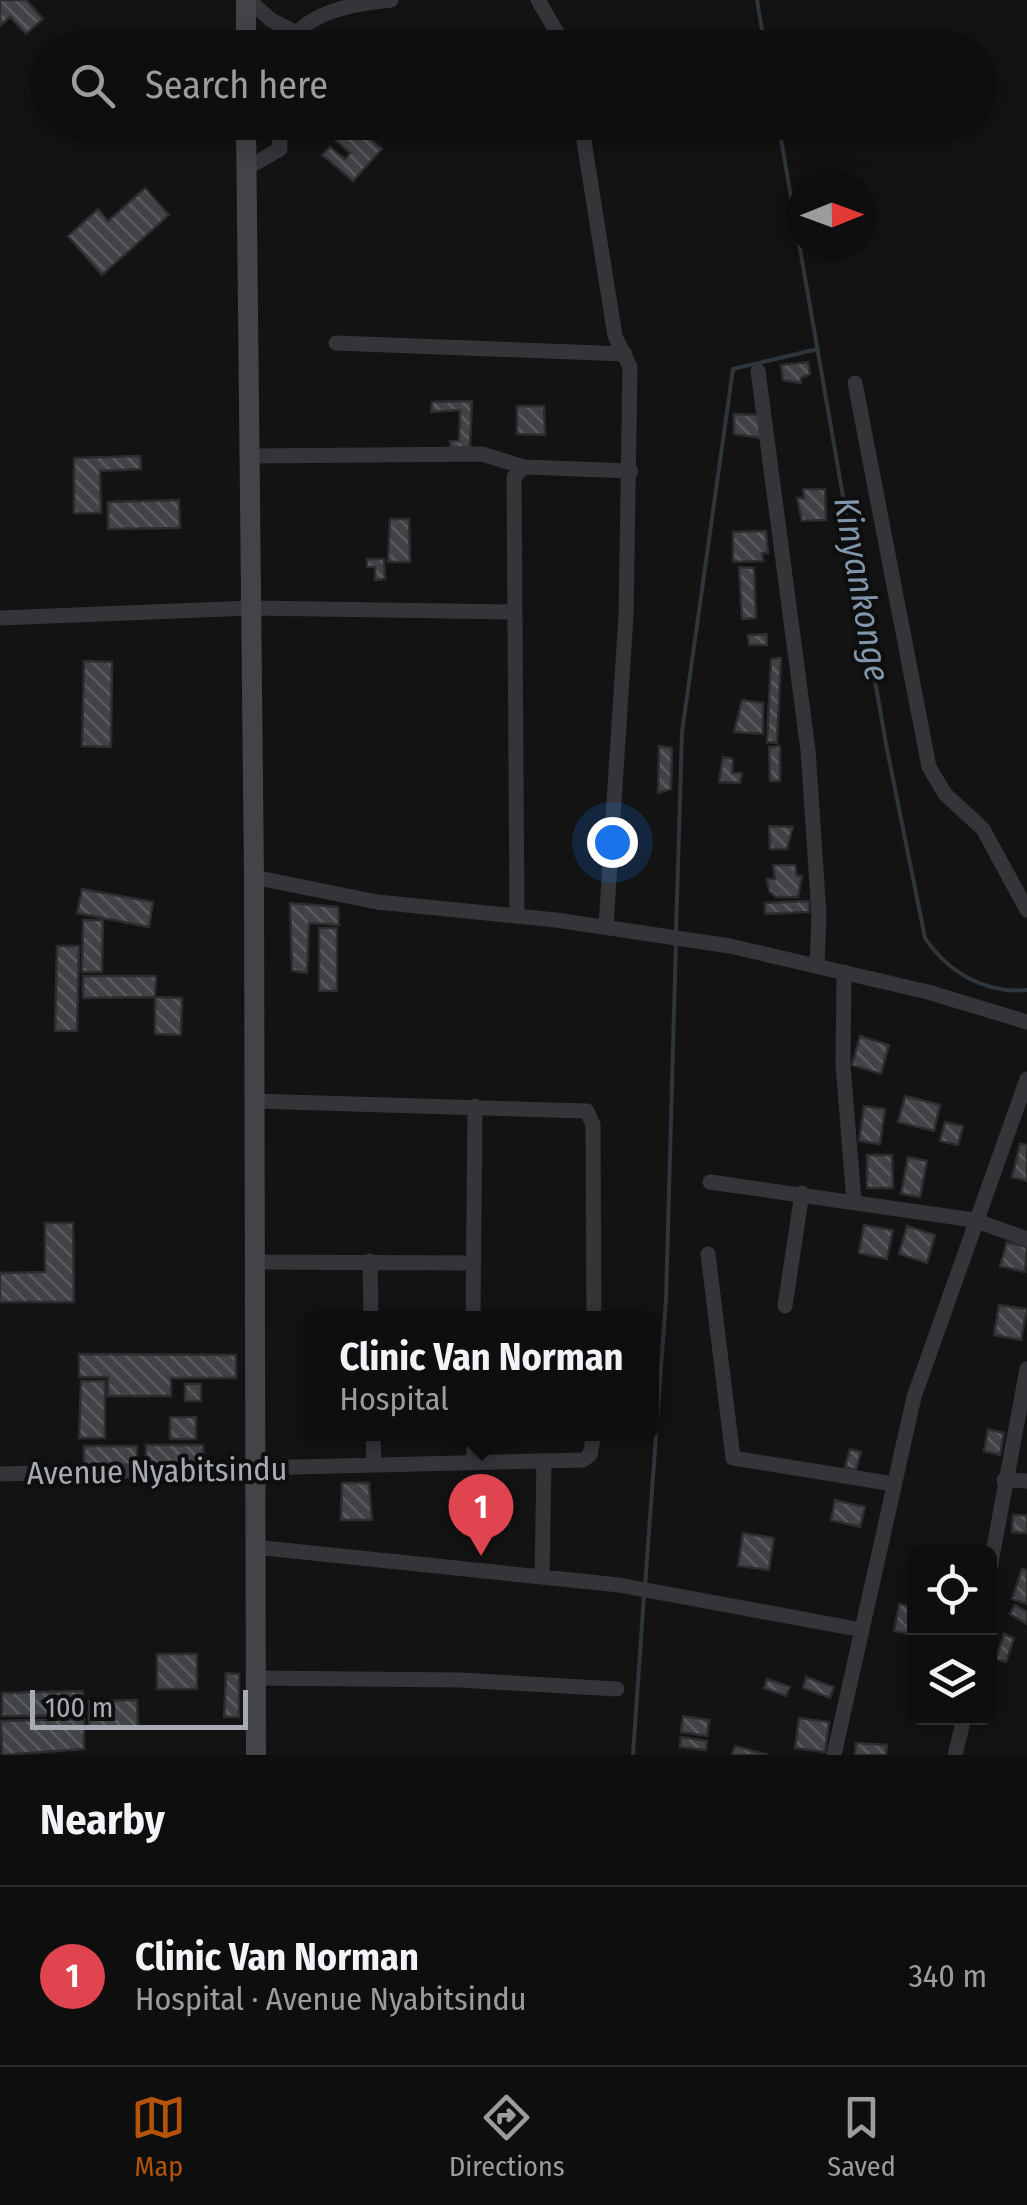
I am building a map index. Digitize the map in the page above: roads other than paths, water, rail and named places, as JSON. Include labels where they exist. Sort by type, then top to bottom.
[{"type":"street","points":[[248,0],[290,30]]},
{"type":"street","points":[[247,30],[248,0]]},
{"type":"street","points":[[297,30],[320,15],[391,0]]},
{"type":"street","points":[[538,0],[556,30]]},
{"type":"street","points":[[246,140],[254,877],[256,1755]]},
{"type":"street","points":[[245,169],[280,149],[279,140]]},
{"type":"street","points":[[584,140],[615,336],[630,368],[631,471],[606,926]]},
{"type":"street","points":[[336,343],[625,354]]},
{"type":"street","points":[[758,370],[808,750],[819,915],[818,966]]},
{"type":"street","points":[[855,383],[929,767],[945,794],[983,830],[1027,910]]},
{"type":"street","points":[[247,456],[482,454],[524,467],[631,471]]},
{"type":"street","points":[[516,915],[514,477],[524,467]]},
{"type":"street","points":[[0,618],[252,608],[514,612]]},
{"type":"street","points":[[254,877],[377,902],[516,915],[687,939],[844,972],[1027,1022]]},
{"type":"street","points":[[844,972],[843,1064],[854,1201]]},
{"type":"street","points":[[834,1755],[914,1397],[1027,1079]]},
{"type":"street","points":[[253,1101],[582,1109],[592,1116],[594,1311]]},
{"type":"street","points":[[473,1311],[476,1106]]},
{"type":"street","points":[[710,1182],[974,1220],[1027,1239]]},
{"type":"street","points":[[785,1306],[802,1193]]},
{"type":"street","points":[[708,1254],[733,1458],[894,1484]]},
{"type":"street","points":[[370,1261],[371,1311]]},
{"type":"street","points":[[254,1262],[472,1263]]},
{"type":"street","points":[[994,1545],[1027,1369]]},
{"type":"street","points":[[373,1441],[374,1464]]},
{"type":"street","points":[[474,1441],[474,1463]]},
{"type":"street","name":"Avenue Nyabitsindu","points":[[0,1474],[254,1471],[583,1460],[590,1455],[593,1441]]},
{"type":"street","points":[[542,1578],[544,1461]]},
{"type":"street","points":[[1004,1480],[1027,1482]]},
{"type":"street","points":[[254,1547],[620,1585],[862,1630]]},
{"type":"street","points":[[256,1678],[460,1680],[618,1689]]},
{"type":"street","points":[[955,1755],[962,1725]]},
{"type":"waterway","name":"Kinyankonge","points":[[757,0],[762,30]]},
{"type":"waterway","name":"Kinyankonge","points":[[781,140],[886,744],[925,938],[945,961],[969,978],[997,988],[1027,990]]},
{"type":"waterway","points":[[676,932],[682,732],[733,369],[818,349]]},
{"type":"waterway","points":[[659,1395],[666,1299],[676,941]]},
{"type":"waterway","points":[[645,1586],[656,1441]]},
{"type":"waterway","points":[[633,1755],[644,1595]]},
{"type":"place","name":"Clinic Van Norman","points":[[481,1556]]}]
